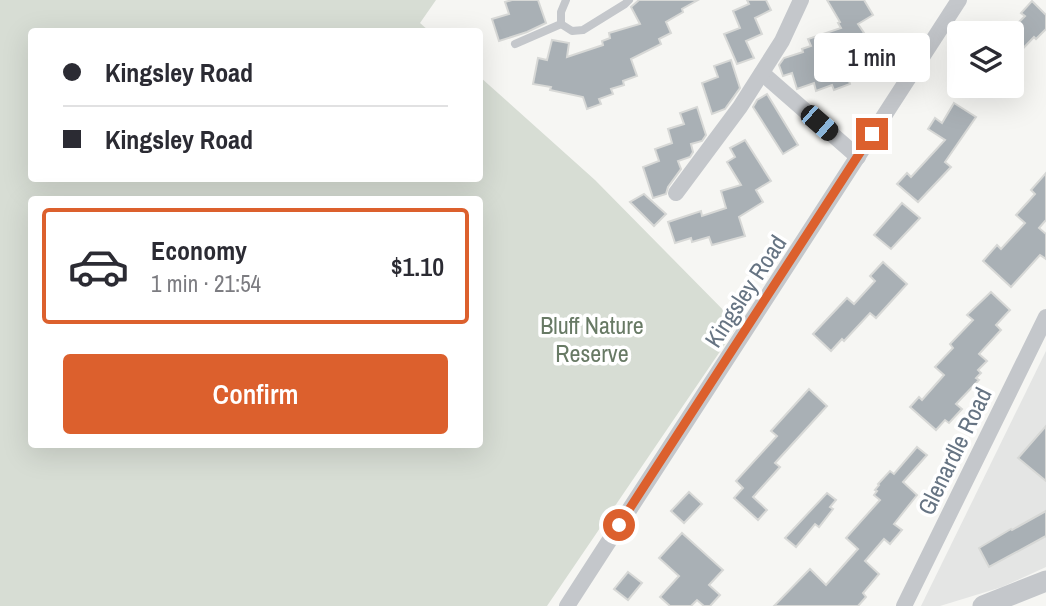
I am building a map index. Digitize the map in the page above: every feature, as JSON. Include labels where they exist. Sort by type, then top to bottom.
[{"type":"street","points":[[676,193],[740,107],[782,41],[801,0]]},
{"type":"street","name":"Kingsley Road","points":[[567,606],[959,0]]},
{"type":"street","points":[[762,73],[858,157]]},
{"type":"street","name":"Glenardle Road","points":[[904,606],[1046,317]]},
{"type":"street","points":[[983,606],[1046,581]]},
{"type":"lane","points":[[561,24],[561,12],[566,0]]},
{"type":"lane","points":[[561,24],[572,31],[583,30],[629,0]]},
{"type":"lane","points":[[515,44],[561,24]]},
{"type":"shaded area","points":[[1046,351],[1046,567],[1002,587],[940,606],[921,606]]},
{"type":"green space","name":"Bluff Nature Reserve","points":[[0,0],[436,0],[420,23],[426,28],[28,28],[28,182],[483,182],[483,80],[595,180],[738,325],[547,606],[0,606]]},
{"type":"building","points":[[538,0],[546,23],[499,41],[492,19],[509,14],[505,2]]},
{"type":"building","points":[[639,0],[698,0],[666,22],[671,33],[659,39],[661,44],[631,59],[637,76],[623,81],[624,85],[611,89],[613,94],[599,99],[601,104],[587,109],[583,97],[533,84],[538,58],[547,60],[552,40],[569,43],[567,57],[603,45],[602,41],[610,38],[609,33],[640,24],[631,7]]},
{"type":"building","points":[[747,0],[766,0],[771,10],[755,18],[762,34],[746,41],[754,58],[737,64],[724,34],[740,28],[733,11],[749,4]]},
{"type":"building","points":[[827,0],[864,0],[873,15],[858,24],[864,33],[838,48],[850,84],[834,90],[832,85],[816,91],[814,83],[797,89],[792,73],[783,76],[779,65],[784,58],[803,52],[802,49],[811,46],[808,39],[841,28]]},
{"type":"building","points":[[1032,1],[1046,15],[1046,29],[1024,47],[1024,21],[1020,21],[1025,16],[1021,13]]},
{"type":"building","points":[[731,60],[740,88],[725,109],[712,114],[702,83],[718,77],[714,66]]},
{"type":"building","points":[[767,94],[798,145],[783,154],[753,107],[757,100]]},
{"type":"building","points":[[954,103],[976,117],[945,162],[951,167],[918,202],[897,184],[907,173],[911,177],[945,140],[928,129],[935,118],[942,123]]},
{"type":"building","points":[[697,107],[706,135],[702,141],[691,144],[693,152],[690,157],[678,161],[681,169],[666,194],[653,198],[643,167],[659,161],[655,149],[672,143],[668,129],[684,124],[680,113]]},
{"type":"building","points":[[745,140],[771,181],[756,190],[763,202],[739,217],[745,236],[712,245],[709,237],[692,242],[691,238],[675,243],[668,222],[701,211],[702,216],[726,208],[721,191],[741,185],[727,162],[735,157],[730,148]]},
{"type":"building","points":[[1046,173],[1046,220],[1039,228],[1046,234],[1046,259],[1040,255],[1011,287],[983,261],[997,245],[1001,249],[1025,223],[1016,215],[1035,194],[1031,190]]},
{"type":"building","points":[[644,194],[666,214],[654,226],[630,202]]},
{"type":"building","points":[[902,203],[920,218],[891,249],[874,235]]},
{"type":"building","points":[[883,262],[907,284],[876,318],[870,313],[831,351],[813,334],[847,298],[854,304],[875,281],[870,276]]},
{"type":"building","points":[[991,292],[1010,310],[996,325],[1001,330],[979,354],[987,361],[978,370],[981,373],[976,378],[979,380],[956,404],[962,409],[949,423],[945,420],[936,430],[910,407],[919,397],[922,400],[944,375],[935,367],[953,348],[950,344],[973,320],[967,315]]},
{"type":"building","points":[[809,389],[827,406],[775,463],[780,467],[753,497],[767,510],[758,520],[734,498],[743,488],[736,481],[777,436],[771,431]]},
{"type":"building","points":[[1046,426],[1046,481],[1018,458]]},
{"type":"building","points":[[917,447],[927,455],[903,482],[917,495],[894,524],[902,530],[890,544],[884,539],[865,561],[879,574],[863,593],[866,597],[858,606],[774,606],[810,569],[826,585],[858,549],[846,538],[880,500],[874,495],[878,484],[890,471],[894,474]]},
{"type":"building","points":[[689,492],[702,504],[684,523],[671,511]]},
{"type":"building","points":[[827,493],[836,500],[830,507],[833,509],[819,527],[815,524],[796,547],[785,538]]},
{"type":"building","points":[[1046,511],[1046,536],[989,567],[979,548]]},
{"type":"building","points":[[682,533],[723,570],[709,585],[720,595],[710,606],[704,606],[697,600],[691,606],[670,606],[660,597],[679,576],[659,558]]},
{"type":"building","points":[[628,572],[642,583],[628,600],[614,589]]},
{"type":"route","points":[[619,525],[872,134]]}]
